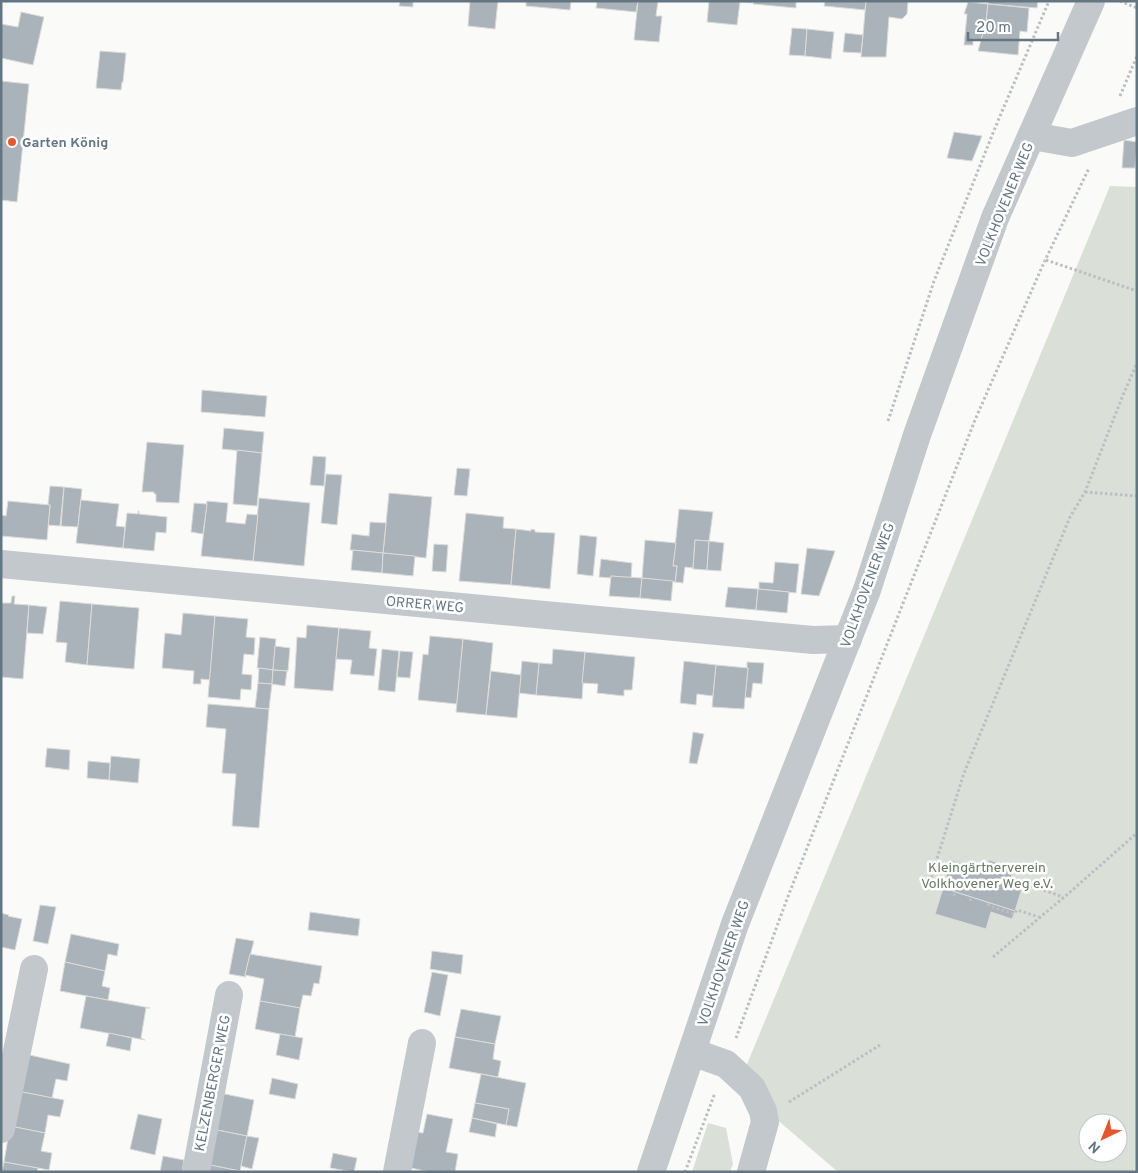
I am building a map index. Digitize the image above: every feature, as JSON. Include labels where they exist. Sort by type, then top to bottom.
[{"type":"street","name":"VOLKHOVENER WEG","points":[[651,1172],[735,924],[868,590],[917,435],[989,236],[1091,1]]},
{"type":"street","points":[[1032,136],[1072,143],[1137,121]]},
{"type":"street","name":"ORRER WEG","points":[[1,564],[803,639],[848,639]]},
{"type":"street","points":[[1,1129],[34,968]]},
{"type":"street","name":"KELZENBERGER WEG","points":[[196,1172],[229,995]]},
{"type":"street","points":[[397,1172],[422,1043]]},
{"type":"street","points":[[692,1052],[726,1064],[752,1088],[763,1111],[765,1122],[751,1172]]},
{"type":"path","points":[[887,426],[934,282],[1048,1]]},
{"type":"path","points":[[1120,1],[1137,8]]},
{"type":"path","points":[[686,1172],[788,899],[957,466],[1046,260],[1106,132],[1137,56]]},
{"type":"path","points":[[1046,260],[1137,291]]},
{"type":"path","points":[[928,887],[964,773],[1070,517],[1085,492],[1137,363]]},
{"type":"path","points":[[1085,492],[1137,496]]},
{"type":"path","points":[[993,956],[1137,834]]},
{"type":"path","points":[[936,862],[950,867]]},
{"type":"path","points":[[1011,878],[1064,897]]},
{"type":"path","points":[[990,906],[1014,914],[1017,910],[1040,917]]},
{"type":"path","points":[[763,1111],[770,1114],[880,1046]]},
{"type":"green space","name":"Kleingärtnerverein Volkhovener Weg e.V.","points":[[1110,186],[1137,187],[1137,1172],[838,1172],[738,1086]]},
{"type":"green space","points":[[708,1123],[726,1128],[733,1164],[730,1172],[692,1172]]},
{"type":"building","points":[[400,1],[413,1],[413,7],[399,6]]},
{"type":"building","points":[[470,1],[498,1],[495,29],[468,26]]},
{"type":"building","points":[[526,1],[571,1],[570,10],[526,6]]},
{"type":"building","points":[[597,1],[638,1],[636,12],[596,8]]},
{"type":"building","points":[[638,1],[658,1],[656,16],[662,16],[659,42],[634,40]]},
{"type":"building","points":[[709,1],[752,1],[752,3],[740,2],[737,25],[707,22]]},
{"type":"building","points":[[753,1],[796,1],[796,8],[753,4]]},
{"type":"building","points":[[825,1],[866,1],[865,10],[824,6]]},
{"type":"building","points":[[866,1],[908,1],[907,14],[902,19],[889,17],[886,57],[861,57]]},
{"type":"building","points":[[988,1],[1038,1],[1037,8],[988,4]]},
{"type":"building","points":[[968,2],[988,4],[981,40],[973,39],[973,45],[964,45],[967,14],[964,14]]},
{"type":"building","points":[[988,4],[1029,8],[1027,32],[1020,31],[1018,55],[978,51],[986,22]]},
{"type":"building","points":[[21,12],[44,17],[33,65],[1,58],[1,24],[18,27]]},
{"type":"building","points":[[792,28],[807,29],[805,56],[789,55]]},
{"type":"building","points":[[807,29],[834,32],[831,59],[805,56]]},
{"type":"building","points":[[845,33],[863,35],[861,53],[843,52]]},
{"type":"building","points":[[100,51],[126,53],[121,90],[96,88]]},
{"type":"building","name":"Garten König","points":[[1,81],[29,84],[17,202],[1,200]]},
{"type":"building","points":[[954,132],[982,136],[972,161],[947,158]]},
{"type":"building","points":[[1124,140],[1137,142],[1135,168],[1122,168]]},
{"type":"building","points":[[202,390],[267,396],[265,417],[201,412]]},
{"type":"building","points":[[224,428],[264,432],[262,453],[222,449]]},
{"type":"building","points":[[147,442],[184,445],[179,503],[156,502],[156,494],[154,492],[142,492]]},
{"type":"building","points":[[237,450],[262,453],[257,506],[233,504]]},
{"type":"building","points":[[313,456],[326,457],[324,486],[310,485]]},
{"type":"building","points":[[457,468],[470,469],[467,496],[454,495]]},
{"type":"building","points":[[326,474],[342,475],[337,525],[321,523]]},
{"type":"building","points":[[50,486],[64,487],[60,526],[48,525]]},
{"type":"building","points":[[64,487],[82,489],[78,527],[61,526]]},
{"type":"building","points":[[389,493],[432,497],[426,558],[383,553]]},
{"type":"building","points":[[259,498],[310,503],[304,566],[253,561]]},
{"type":"building","points":[[81,500],[119,504],[116,526],[125,527],[123,548],[76,543]]},
{"type":"building","points":[[8,501],[50,505],[47,540],[1,536],[1,515],[6,516]]},
{"type":"building","points":[[207,501],[228,503],[226,522],[245,524],[247,514],[258,515],[253,561],[201,556]]},
{"type":"building","points":[[194,503],[207,504],[203,534],[191,532]]},
{"type":"building","points":[[679,509],[713,512],[709,541],[695,540],[693,568],[685,567],[683,583],[675,582],[677,566],[673,566]]},
{"type":"building","points":[[138,511],[139,514],[167,517],[166,533],[156,532],[154,551],[123,548],[127,513],[138,514]]},
{"type":"building","points":[[466,513],[504,517],[503,528],[516,529],[511,585],[459,581]]},
{"type":"building","points":[[370,522],[386,523],[383,553],[350,550],[352,534],[369,536]]},
{"type":"building","points":[[516,529],[531,531],[531,529],[535,530],[535,532],[555,533],[550,589],[511,585]]},
{"type":"building","points":[[580,535],[597,537],[593,576],[577,574]]},
{"type":"building","points":[[645,540],[676,543],[673,566],[677,566],[675,582],[642,578]]},
{"type":"building","points":[[695,540],[709,541],[707,570],[693,569]]},
{"type":"building","points":[[709,541],[724,543],[721,571],[707,570]]},
{"type":"building","points":[[434,544],[448,545],[446,572],[432,571]]},
{"type":"building","points":[[807,548],[835,551],[819,596],[801,594]]},
{"type":"building","points":[[353,550],[383,553],[382,573],[351,570]]},
{"type":"building","points":[[383,553],[415,556],[413,576],[382,573]]},
{"type":"building","points":[[601,559],[632,563],[631,578],[599,577]]},
{"type":"building","points":[[775,562],[799,564],[796,593],[759,589],[759,582],[773,583]]},
{"type":"building","points":[[611,576],[642,578],[640,598],[609,596]]},
{"type":"building","points":[[642,578],[673,581],[671,601],[640,598]]},
{"type":"building","points":[[728,587],[758,589],[756,610],[725,607]]},
{"type":"building","points":[[758,589],[789,592],[787,613],[756,610]]},
{"type":"building","points":[[12,596],[15,596],[14,604],[29,605],[23,679],[1,677],[1,603],[11,603]]},
{"type":"building","points":[[60,601],[92,604],[87,665],[65,662],[67,643],[56,642]]},
{"type":"building","points":[[92,604],[139,608],[134,669],[87,665]]},
{"type":"building","points":[[29,605],[47,607],[43,634],[27,633]]},
{"type":"building","points":[[183,613],[215,616],[210,680],[201,679],[201,684],[193,684],[194,671],[162,668],[165,633],[181,635]]},
{"type":"building","points":[[215,616],[248,619],[246,637],[255,638],[254,655],[244,654],[242,674],[252,675],[251,690],[241,689],[240,700],[208,697]]},
{"type":"building","points":[[307,625],[339,628],[333,691],[294,688],[297,637],[306,638]]},
{"type":"building","points":[[339,628],[371,631],[369,648],[377,649],[374,676],[350,674],[352,660],[336,659]]},
{"type":"building","points":[[430,636],[463,639],[457,704],[418,700],[423,654],[428,655]]},
{"type":"building","points":[[260,637],[276,639],[273,670],[257,668]]},
{"type":"building","points":[[463,639],[493,643],[486,715],[456,712]]},
{"type":"building","points":[[275,646],[290,648],[288,671],[273,670]]},
{"type":"building","points":[[382,649],[399,651],[395,692],[378,690]]},
{"type":"building","points":[[553,649],[585,652],[582,699],[536,695],[539,663],[552,664]]},
{"type":"building","points":[[400,651],[413,652],[410,678],[397,677]]},
{"type":"building","points":[[585,652],[635,657],[632,690],[624,690],[624,696],[597,693],[598,684],[582,683]]},
{"type":"building","points":[[522,661],[539,663],[536,695],[519,693]]},
{"type":"building","points":[[684,661],[716,665],[713,696],[697,694],[696,705],[680,703]]},
{"type":"building","points":[[747,662],[764,663],[762,684],[753,683],[751,698],[745,697]]},
{"type":"building","points":[[716,665],[748,668],[744,709],[712,707]]},
{"type":"building","points":[[259,668],[273,670],[272,684],[258,683]]},
{"type":"building","points":[[273,670],[287,671],[285,686],[272,684]]},
{"type":"building","points":[[491,671],[521,675],[517,718],[486,715]]},
{"type":"building","points":[[258,683],[272,684],[269,709],[255,708]]},
{"type":"building","points":[[208,704],[269,709],[259,828],[232,826],[236,774],[222,773],[226,729],[206,727]]},
{"type":"building","points":[[693,732],[704,734],[697,764],[689,763]]},
{"type":"building","points":[[47,748],[70,750],[69,770],[45,767]]},
{"type":"building","points":[[111,756],[140,759],[138,783],[109,780]]},
{"type":"building","points":[[88,761],[110,763],[109,780],[87,778]]},
{"type":"building","points":[[951,860],[985,871],[989,860],[1014,868],[1010,882],[1023,885],[1015,911],[943,888]]},
{"type":"building","points":[[943,888],[1015,911],[1012,919],[991,912],[986,929],[935,914]]},
{"type":"building","points":[[40,905],[56,907],[48,944],[33,941]]},
{"type":"building","points":[[310,912],[360,919],[358,936],[308,930]]},
{"type":"building","points":[[1,913],[22,919],[15,950],[1,947]]},
{"type":"building","points":[[71,934],[119,944],[117,956],[108,954],[105,971],[65,962]]},
{"type":"building","points":[[236,938],[254,941],[246,977],[229,974]]},
{"type":"building","points":[[432,951],[463,955],[461,974],[430,969]]},
{"type":"building","points":[[250,954],[322,966],[319,984],[314,983],[311,996],[303,995],[300,1008],[260,1001],[264,979],[245,975]]},
{"type":"building","points":[[65,962],[105,971],[102,986],[110,988],[108,1000],[60,991]]},
{"type":"building","points":[[432,972],[448,975],[440,1016],[424,1012]]},
{"type":"building","points":[[86,996],[150,1008],[146,1008],[141,1038],[145,1040],[80,1028]]},
{"type":"building","points":[[260,1001],[300,1008],[295,1037],[255,1029]]},
{"type":"building","points":[[461,1009],[501,1016],[495,1044],[455,1037]]},
{"type":"building","points":[[109,1033],[132,1038],[130,1051],[106,1046]]},
{"type":"building","points":[[280,1034],[303,1038],[299,1060],[276,1055]]},
{"type":"building","points":[[455,1037],[495,1044],[493,1059],[501,1061],[498,1077],[449,1068]]},
{"type":"building","points":[[25,1054],[70,1064],[67,1081],[56,1079],[52,1098],[17,1091]]},
{"type":"building","points":[[481,1074],[526,1083],[517,1127],[506,1125],[509,1109],[475,1103]]},
{"type":"building","points":[[272,1078],[298,1084],[295,1099],[269,1094]]},
{"type":"building","points":[[17,1091],[64,1100],[60,1117],[48,1115],[45,1133],[10,1126]]},
{"type":"building","points":[[220,1093],[254,1100],[247,1136],[212,1129]]},
{"type":"building","points":[[475,1103],[509,1109],[506,1125],[472,1118]]},
{"type":"building","points":[[138,1114],[162,1119],[155,1155],[130,1149]]},
{"type":"building","points":[[427,1114],[453,1119],[446,1152],[458,1154],[455,1172],[429,1172],[407,1167],[414,1132],[423,1133]]},
{"type":"building","points":[[472,1118],[497,1124],[495,1137],[469,1132]]},
{"type":"building","points":[[10,1126],[45,1133],[41,1151],[52,1153],[49,1170],[4,1162]]},
{"type":"building","points":[[212,1129],[247,1136],[240,1171],[205,1164]]},
{"type":"building","points":[[247,1136],[259,1138],[252,1169],[241,1166]]},
{"type":"building","points":[[333,1153],[357,1158],[354,1172],[330,1168]]},
{"type":"building","points":[[163,1156],[184,1160],[182,1172],[160,1172]]},
{"type":"building","points":[[4,1162],[38,1168],[37,1172],[2,1172]]},
{"type":"building","points":[[205,1164],[240,1171],[240,1172],[204,1172]]},
{"type":"place","name":"Garten König","points":[[12,142]]}]
